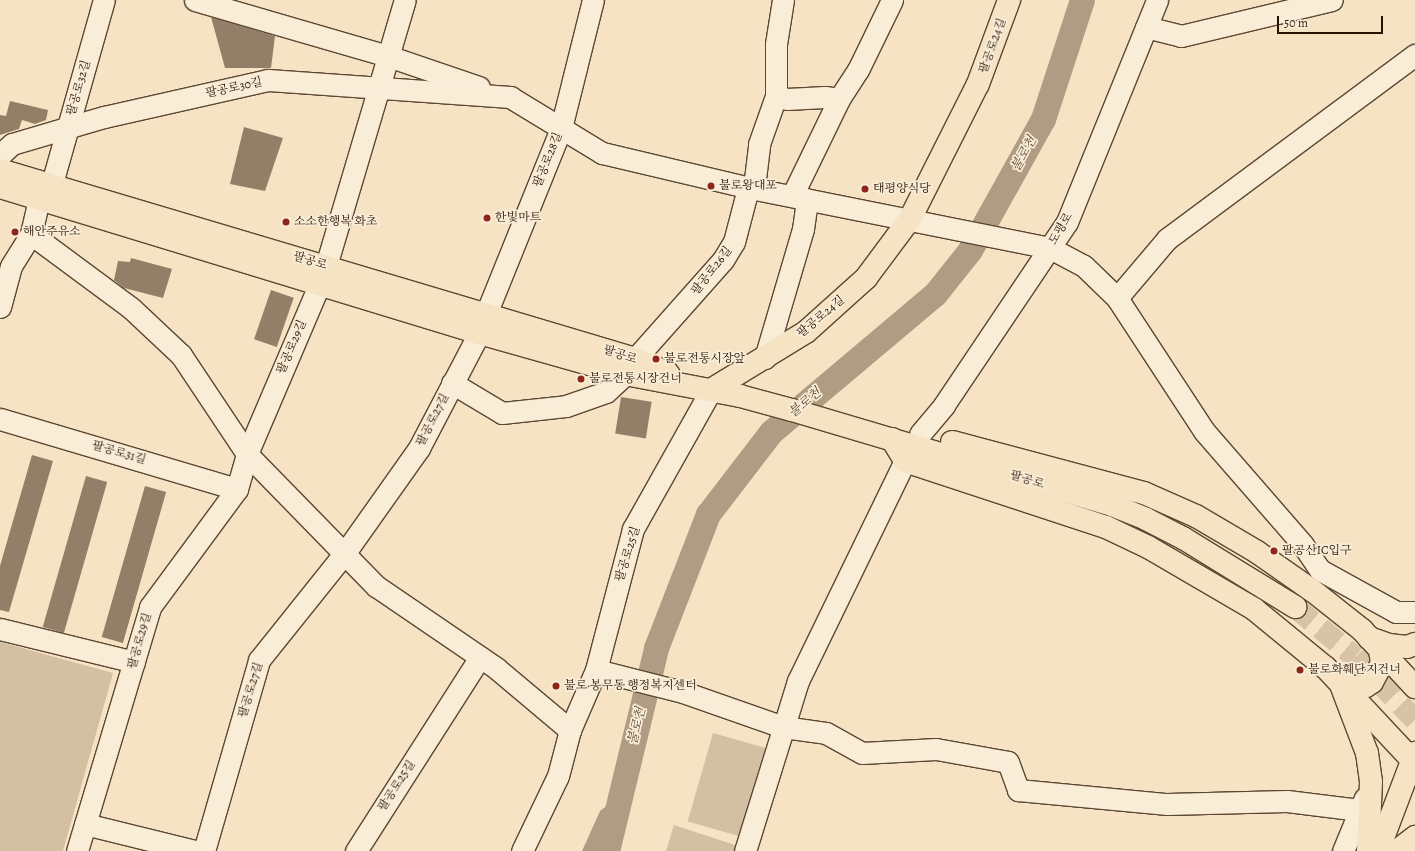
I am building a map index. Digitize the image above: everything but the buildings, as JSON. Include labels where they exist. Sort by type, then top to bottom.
[{"type":"main road","name":"팔공로24길","points":[[711,390],[806,332],[866,278],[916,220],[978,84],[1009,0]]},
{"type":"main road","name":"팔공로","points":[[0,170],[45,195]]},
{"type":"main road","name":"팔공로","points":[[0,187],[45,195],[322,275],[630,367],[892,439],[1112,505],[1146,519],[1183,538],[1295,607]]},
{"type":"main road","points":[[1378,851],[1414,759],[1340,682],[1254,609],[1148,547],[1106,527],[905,460],[892,439],[920,434],[1144,493],[1196,516],[1257,552],[1314,578],[1415,687]]},
{"type":"main road","points":[[1340,682],[1351,686],[1366,686],[1372,682],[1382,663],[1374,644]]},
{"type":"main road","points":[[1374,644],[1407,647],[1415,644]]},
{"type":"main road","points":[[1340,682],[1367,753],[1371,782],[1368,851]]},
{"type":"main road","points":[[1398,851],[1415,837]]},
{"type":"street","name":"팔공로32길","points":[[67,128],[104,0]]},
{"type":"street","name":"팔공로30길","points":[[195,0],[388,56],[510,97],[602,153],[750,188]]},
{"type":"street","points":[[322,275],[380,87],[405,0]]},
{"type":"street","name":"팔공로28길","points":[[482,324],[561,128],[593,0]]},
{"type":"street","name":"팔공로26길","points":[[566,406],[606,392],[630,367],[726,256],[734,242],[750,188],[755,179],[759,144],[776,96],[776,44],[783,0]]},
{"type":"street","points":[[765,358],[803,229],[800,198],[839,99],[858,70],[892,0]]},
{"type":"street","name":"도평로","points":[[920,434],[944,405],[1067,222],[1157,0]]},
{"type":"street","points":[[1146,27],[1181,36],[1332,0]]},
{"type":"street","points":[[1117,298],[1167,239],[1415,55]]},
{"type":"street","name":"팔공로30길","points":[[137,109],[268,80],[510,97]]},
{"type":"street","points":[[776,96],[787,99],[825,97],[839,99]]},
{"type":"street","name":"팔공로32길","points":[[67,128],[137,109]]},
{"type":"street","points":[[0,155],[12,144],[67,128]]},
{"type":"street","points":[[0,307],[6,265],[31,234],[67,128]]},
{"type":"street","points":[[750,188],[1026,242],[1050,248],[1084,266],[1117,298],[1183,402],[1204,431],[1303,545],[1314,578],[1396,612],[1415,612]]},
{"type":"street","points":[[31,234],[131,308],[181,355],[247,454],[376,586],[480,657],[570,730]]},
{"type":"street","name":"팔공로29길","points":[[77,851],[150,607],[237,489],[247,454],[322,275]]},
{"type":"street","name":"팔공로27길","points":[[204,851],[259,660],[344,554],[419,448],[482,324]]},
{"type":"street","name":"팔공로27길","points":[[452,383],[502,412],[566,406]]},
{"type":"street","name":"팔공로25길","points":[[522,851],[558,776],[570,730],[603,672],[633,529],[711,390]]},
{"type":"street","name":"팔공로31길","points":[[0,419],[237,489]]},
{"type":"street","points":[[745,851],[798,680],[905,460]]},
{"type":"street","points":[[0,629],[134,662]]},
{"type":"street","name":"팔공로25길","points":[[356,851],[480,657]]},
{"type":"street","points":[[603,672],[683,692],[783,727],[826,733],[862,753],[936,749],[1008,762],[1018,790],[1167,804],[1288,801],[1360,810]]},
{"type":"street","points":[[537,851],[558,776]]},
{"type":"street","points":[[1343,851],[1371,782]]},
{"type":"street","points":[[85,824],[195,851]]},
{"type":"shaded area","points":[[0,642],[113,673],[63,851],[0,851]]},
{"type":"shaded area","points":[[713,733],[766,748],[741,837],[688,821]]},
{"type":"shaded area","points":[[621,795],[607,851],[582,851],[600,811]]},
{"type":"shaded area","points":[[674,825],[738,846],[737,851],[666,851]]},
{"type":"waterway","name":"불로천","points":[[607,851],[656,648],[708,514],[771,432],[935,294],[970,250],[1043,119],[1082,0]]},
{"type":"tunnel","points":[[1295,607],[1355,657],[1415,720]]},
{"type":"place","name":"불로왕대포","points":[[711,186]]},
{"type":"place","name":"태평양식당","points":[[865,189]]},
{"type":"place","name":"한빛마트","points":[[487,218]]},
{"type":"place","name":"소소한행복 화초","points":[[286,222]]},
{"type":"place","name":"해안주유소","points":[[15,232]]},
{"type":"place","name":"불로전통시장앞","points":[[656,359]]},
{"type":"place","name":"불로전통시장건너","points":[[581,379]]},
{"type":"place","name":"팔공산IC입구","points":[[1274,551]]},
{"type":"place","name":"불로화훼단지건너","points":[[1300,670]]},
{"type":"place","name":"불로·봉무동 행정복지센터","points":[[556,686]]}]
